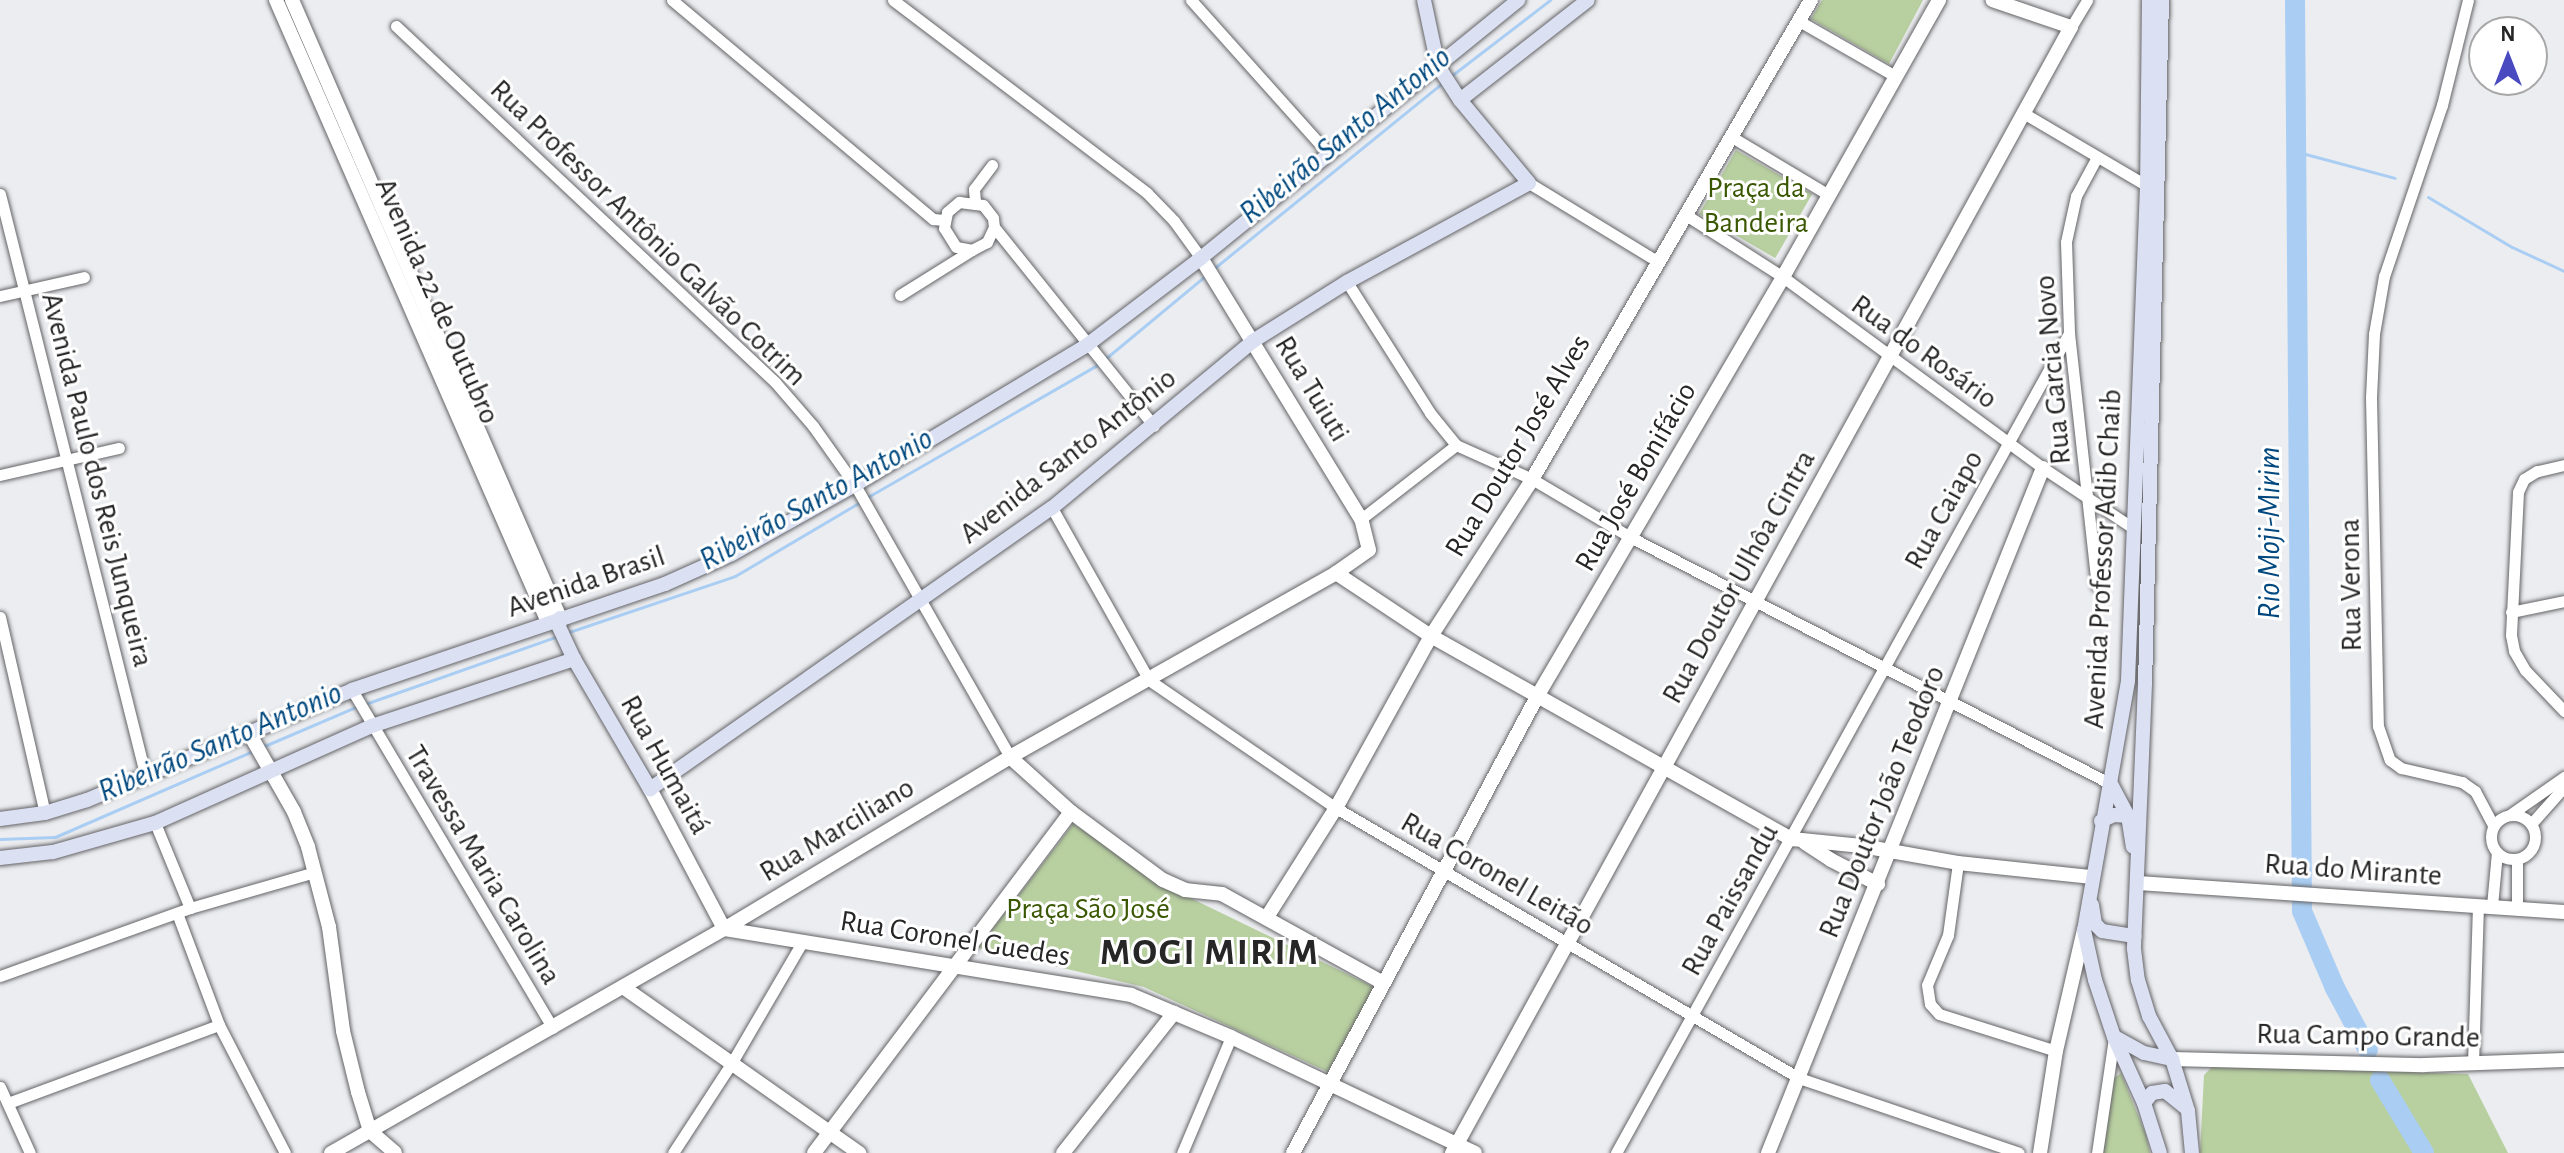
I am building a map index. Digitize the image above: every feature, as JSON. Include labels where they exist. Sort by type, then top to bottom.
[{"type":"main road","points":[[1424,0],[1441,71],[1457,96],[1529,183]]},
{"type":"main road","name":"Avenida Brasil","points":[[0,819],[45,813],[146,778],[354,694],[665,584],[858,490],[1091,350],[1204,263],[1328,153],[1441,71],[1519,0]]},
{"type":"main road","points":[[1457,96],[1588,0]]},
{"type":"main road","name":"Avenida Professor Adib Chaib","points":[[2149,0],[2147,186],[2128,681],[2084,930],[2095,980],[2114,1037],[2144,1103],[2160,1153]]},
{"type":"main road","name":"Avenida Professor Adib Chaib","points":[[2162,0],[2135,936],[2138,980],[2149,1016],[2172,1059],[2188,1111],[2192,1153]]},
{"type":"main road","name":"Avenida Santo Antônio","points":[[650,789],[1052,508],[1253,341],[1347,282],[1529,183]]},
{"type":"main road","name":"Rua Humaitá","points":[[557,624],[650,789]]},
{"type":"main road","points":[[0,858],[53,852],[155,823],[268,765],[369,720],[571,653]]},
{"type":"main road","points":[[2111,784],[2128,816],[2138,883]]},
{"type":"main road","points":[[2101,821],[2114,815],[2128,816]]},
{"type":"main road","points":[[2092,877],[2095,924],[2110,934],[2135,936]]},
{"type":"main road","points":[[2114,1037],[2144,1053],[2172,1059]]},
{"type":"main road","points":[[2144,1103],[2152,1093],[2165,1091],[2188,1111]]},
{"type":"street","name":"Avenida 22 de Outubro","points":[[276,0],[557,624]]},
{"type":"street","name":"Avenida 22 de Outubro","points":[[292,0],[557,624]]},
{"type":"street","points":[[672,0],[933,219],[944,220]]},
{"type":"street","points":[[893,0],[1147,193],[1174,221],[1204,263]]},
{"type":"street","points":[[1191,0],[1328,153]]},
{"type":"street","name":"Rua Doutor José Alves","points":[[1267,917],[1336,808],[1431,636],[1532,479],[1811,0]]},
{"type":"street","name":"Rua José Bonifácio","points":[[1293,1153],[1538,695],[1783,277],[1939,0]]},
{"type":"street","points":[[1992,0],[2071,27],[2087,0]]},
{"type":"street","name":"Rua Verona","points":[[2468,0],[2438,119],[2384,276],[2374,334],[2371,397],[2378,726],[2390,760],[2401,768],[2462,782],[2475,791],[2493,825]]},
{"type":"street","points":[[1799,21],[1895,76]]},
{"type":"street","name":"Rua Professor Antônio Galvão Cotrim","points":[[396,26],[775,382],[813,426],[858,490],[1010,757]]},
{"type":"street","name":"Rua Doutor Ulhôa Cintra","points":[[1455,1148],[2071,27]]},
{"type":"street","points":[[2025,114],[2147,186]]},
{"type":"street","points":[[1732,137],[1829,195]]},
{"type":"street","name":"Rua Garcia Novo","points":[[2097,157],[2069,217],[2069,333],[2097,585]]},
{"type":"street","points":[[975,201],[974,189],[992,165]]},
{"type":"street","points":[[1529,183],[1657,261]]},
{"type":"street","name":"Avenida Paulo dos Reis Junqueira","points":[[0,194],[146,778]]},
{"type":"street","points":[[944,220],[959,202],[975,201],[989,211],[994,227],[1154,426]]},
{"type":"street","name":"Rua do Rosário","points":[[1686,215],[1783,277],[2008,443],[2133,528]]},
{"type":"street","points":[[944,220],[950,242],[972,250]]},
{"type":"street","points":[[900,295],[987,242],[994,227]]},
{"type":"street","name":"Rua Tuiuti","points":[[1204,263],[1361,519],[1369,550]]},
{"type":"street","points":[[0,296],[84,277]]},
{"type":"street","points":[[1347,282],[1430,413],[1456,445],[1532,479],[1630,537],[1757,599],[1949,703],[2111,784]]},
{"type":"street","name":"Rua Caiapo","points":[[1884,669],[2069,333]]},
{"type":"street","points":[[1361,519],[1456,445]]},
{"type":"street","points":[[0,475],[119,448]]},
{"type":"street","points":[[2564,465],[2537,471],[2524,479],[2518,492],[2511,612],[2514,651],[2525,670],[2564,711]]},
{"type":"street","name":"Rua Doutor João Teodoro","points":[[1768,1153],[1892,851],[2043,468]]},
{"type":"street","name":"Rua Coronel Leitão","points":[[1052,508],[1149,680],[1336,808],[1799,1078],[2019,1153]]},
{"type":"street","name":"Rua Marciliano","points":[[331,1153],[724,929],[1010,757],[1336,573],[1369,550]]},
{"type":"street","points":[[1336,573],[1431,636],[1878,884]]},
{"type":"street","points":[[2511,612],[2564,601]]},
{"type":"street","points":[[0,617],[45,813]]},
{"type":"street","name":"Rua Paissandu","points":[[1616,1153],[1693,1015],[1799,841],[1884,669]]},
{"type":"street","name":"Travessa Maria Carolina","points":[[354,694],[553,1028]]},
{"type":"street","points":[[251,738],[294,812],[315,872],[329,927],[343,1031],[370,1131],[395,1153]]},
{"type":"street","points":[[1010,757],[1071,812],[1163,880],[1185,890],[1222,894],[1383,983]]},
{"type":"street","points":[[2473,1064],[2485,906],[2497,852],[2490,839],[2493,825],[2564,777]]},
{"type":"street","points":[[2517,859],[2534,845],[2531,824],[2564,787]]},
{"type":"street","name":"Rua Humaitá","points":[[650,789],[724,929]]},
{"type":"street","points":[[814,1153],[1071,812]]},
{"type":"street","points":[[2511,814],[2531,824]]},
{"type":"street","points":[[155,823],[190,908]]},
{"type":"street","points":[[1799,841],[1825,841],[1958,863],[2092,877]]},
{"type":"street","points":[[2497,852],[2517,859]]},
{"type":"street","points":[[2517,859],[2517,907]]},
{"type":"street","points":[[1958,863],[1948,935],[1927,985],[1930,1004],[1939,1014],[2056,1051]]},
{"type":"street","points":[[0,976],[190,908],[315,872]]},
{"type":"street","name":"Rua do Mirante","points":[[2138,883],[2311,892],[2564,912]]},
{"type":"street","points":[[177,913],[219,1025],[285,1153]]},
{"type":"street","name":"Rua Coronel Guedes","points":[[724,929],[955,964],[1131,995],[1330,1082],[1455,1148],[1475,1153]]},
{"type":"street","points":[[2040,1153],[2056,1051],[2084,930]]},
{"type":"street","points":[[673,1153],[731,1064],[803,941]]},
{"type":"street","points":[[623,987],[859,1153]]},
{"type":"street","points":[[1063,1153],[1174,1013]]},
{"type":"street","points":[[8,1103],[219,1025]]},
{"type":"street","points":[[1182,1153],[1231,1037]]},
{"type":"street","points":[[2097,1153],[2114,1037]]},
{"type":"street","name":"Rua Campo Grande","points":[[2172,1059],[2473,1064],[2564,1060]]},
{"type":"street","points":[[0,1087],[30,1153]]},
{"type":"green space","points":[[1822,0],[1923,0],[1889,64],[1811,19]]},
{"type":"green space","name":"Praça da Bandeira","points":[[1736,150],[1812,194],[1775,258],[1699,214]]},
{"type":"green space","name":"Praça São José","points":[[1073,824],[1180,893],[1374,987],[1328,1072],[1144,987],[978,948]]},
{"type":"green space","points":[[2213,1066],[2468,1074],[2508,1153],[2200,1153],[2204,1075]]},
{"type":"green space","points":[[2121,1073],[2150,1153],[2103,1153],[2114,1078]]},
{"type":"waterway","name":"Ribeirão Santo Antonio","points":[[1451,76],[1550,0]]},
{"type":"waterway","name":"Rio Moji-Mirim","points":[[2295,0],[2302,911],[2335,988],[2368,1050]]},
{"type":"waterway","name":"Ribeirão Santo Antonio","points":[[1212,270],[1442,83]]},
{"type":"waterway","points":[[2298,152],[2395,178]]},
{"type":"waterway","points":[[2428,197],[2512,247],[2564,271]]},
{"type":"waterway","name":"Ribeirão Santo Antonio","points":[[1105,359],[1206,275]]},
{"type":"waterway","name":"Ribeirão Santo Antonio","points":[[866,498],[1099,364]]},
{"type":"waterway","name":"Ribeirão Santo Antonio","points":[[569,632],[735,576],[860,502]]},
{"type":"waterway","name":"Ribeirão Santo Antonio","points":[[365,704],[558,636]]},
{"type":"waterway","name":"Ribeirão Santo Antonio","points":[[262,747],[358,706]]},
{"type":"waterway","name":"Ribeirão Santo Antonio","points":[[0,839],[55,837],[255,750]]},
{"type":"waterway","name":"Rio Moji-Mirim","points":[[2380,1080],[2424,1153]]},
{"type":"district","name":"MOGI MIRIM","points":[[1210,954]]}]
